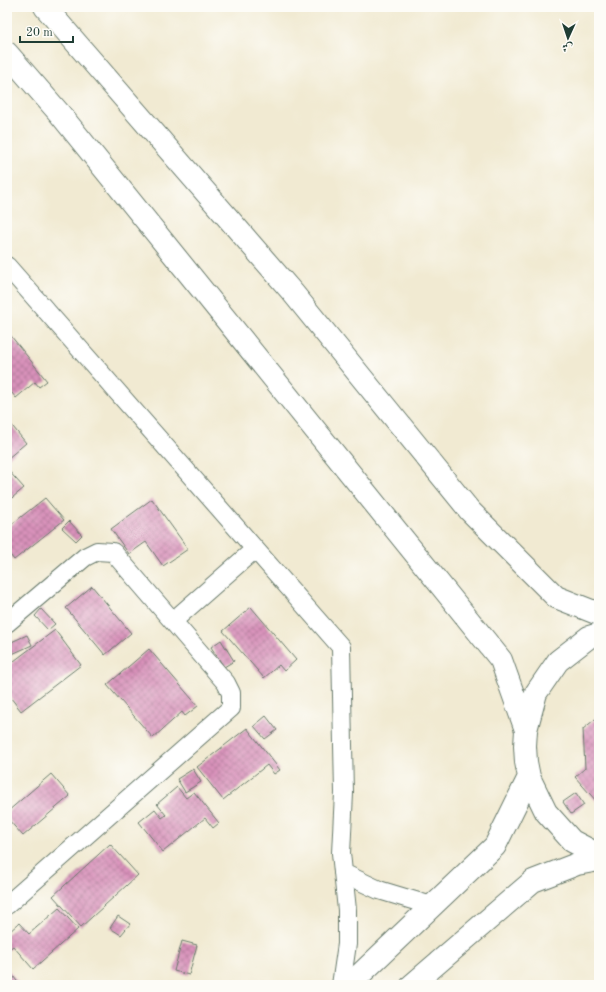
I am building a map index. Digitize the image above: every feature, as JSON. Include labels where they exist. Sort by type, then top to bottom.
[{"type":"street","points":[[45,7],[292,293],[470,511],[556,597],[599,614]]},
{"type":"street","points":[[7,53],[60,114],[501,660],[526,730]]},
{"type":"street","points":[[7,266],[341,648],[344,793],[342,853],[347,910],[347,944],[341,985]]},
{"type":"street","points":[[173,621],[255,549]]},
{"type":"street","points":[[7,623],[84,557],[97,551],[113,552],[226,683],[230,693],[231,708],[7,905]]},
{"type":"street","points":[[599,634],[589,637],[558,661],[536,693],[526,730],[525,746],[529,777],[546,812],[572,841],[599,855]]},
{"type":"street","points":[[349,985],[495,846],[529,777]]},
{"type":"street","points":[[412,985],[533,881],[577,864],[599,860]]},
{"type":"street","points":[[343,873],[379,890],[432,906]]},
{"type":"building","points":[[7,331],[47,381],[39,387],[35,382],[16,398],[7,387]]},
{"type":"building","points":[[9,422],[26,443],[7,459],[7,423]]},
{"type":"building","points":[[7,469],[24,488],[7,502]]},
{"type":"building","points":[[45,498],[64,520],[14,560],[7,551],[7,528]]},
{"type":"building","points":[[152,499],[188,549],[163,566],[146,542],[129,554],[111,529]]},
{"type":"building","points":[[69,521],[82,535],[76,541],[62,528]]},
{"type":"building","points":[[92,586],[131,633],[105,655],[66,608]]},
{"type":"building","points":[[251,607],[296,660],[284,671],[279,665],[264,678],[223,631]]},
{"type":"building","points":[[41,609],[55,624],[48,630],[35,616]]},
{"type":"building","points":[[55,630],[81,665],[21,711],[7,693],[7,660],[10,664]]},
{"type":"building","points":[[27,635],[32,645],[10,655],[7,649],[7,644]]},
{"type":"building","points":[[221,640],[234,661],[224,667],[211,647]]},
{"type":"building","points":[[149,649],[198,706],[185,716],[182,712],[153,738],[107,685]]},
{"type":"building","points":[[266,716],[277,730],[265,739],[254,726]]},
{"type":"building","points":[[599,716],[599,802],[597,802],[575,777],[585,768],[583,729]]},
{"type":"building","points":[[247,728],[280,770],[274,774],[267,765],[223,800],[197,767]]},
{"type":"building","points":[[193,769],[201,782],[185,792],[177,779]]},
{"type":"building","points":[[51,774],[70,796],[23,836],[7,818],[7,812]]},
{"type":"building","points":[[177,787],[186,798],[194,792],[219,823],[213,828],[205,818],[163,852],[139,822],[155,809],[162,818],[166,815],[157,804]]},
{"type":"building","points":[[576,793],[584,805],[571,814],[563,802]]},
{"type":"building","points":[[110,844],[138,875],[81,927],[53,896]]},
{"type":"building","points":[[59,908],[78,929],[33,969],[13,946],[7,951],[7,934],[19,923],[29,934]]},
{"type":"building","points":[[118,916],[130,924],[121,935],[110,928]]},
{"type":"building","points":[[182,941],[197,945],[189,975],[174,971]]},
{"type":"building","points":[[7,968],[20,985],[7,985]]}]
